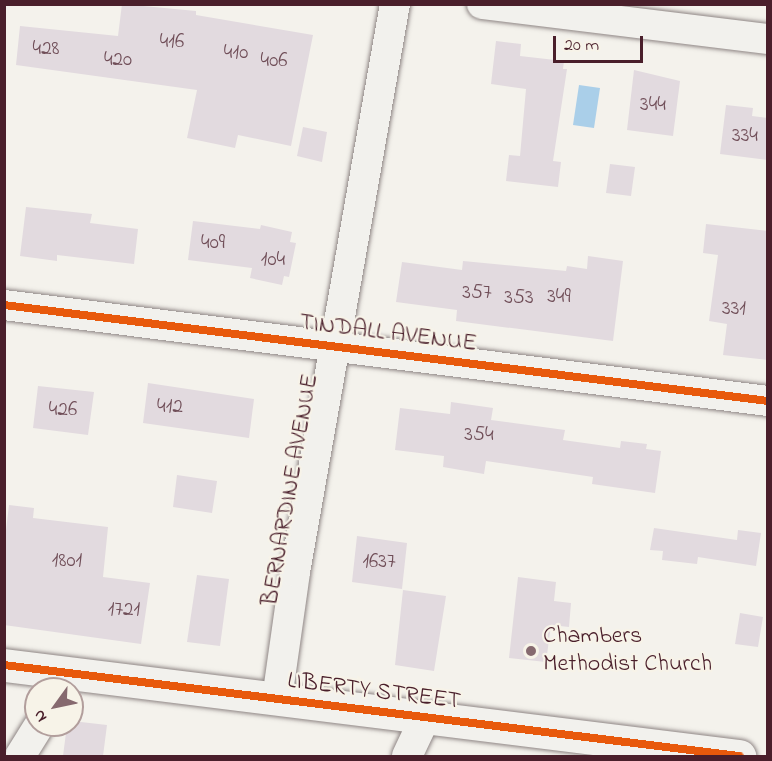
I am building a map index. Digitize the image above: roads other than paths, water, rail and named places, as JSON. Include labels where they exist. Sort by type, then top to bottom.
[{"type":"street","name":"BERNARDINE AVENUE","points":[[277,699],[294,572],[337,347],[395,4]]},
{"type":"street","points":[[482,4],[768,39]]},
{"type":"street","name":"TINDALL AVENUE","points":[[4,305],[768,401]]},
{"type":"street","name":"LIBERTY STREET","points":[[4,665],[36,677]]},
{"type":"street","name":"LIBERTY STREET","points":[[84,683],[277,699],[739,756]]},
{"type":"street","points":[[406,756],[425,718]]},
{"type":"street","points":[[20,756],[32,737]]},
{"type":"water","points":[[579,85],[600,88],[594,128],[573,125]]},
{"type":"place","name":"Chambers Methodist Church","points":[[531,651]]}]
